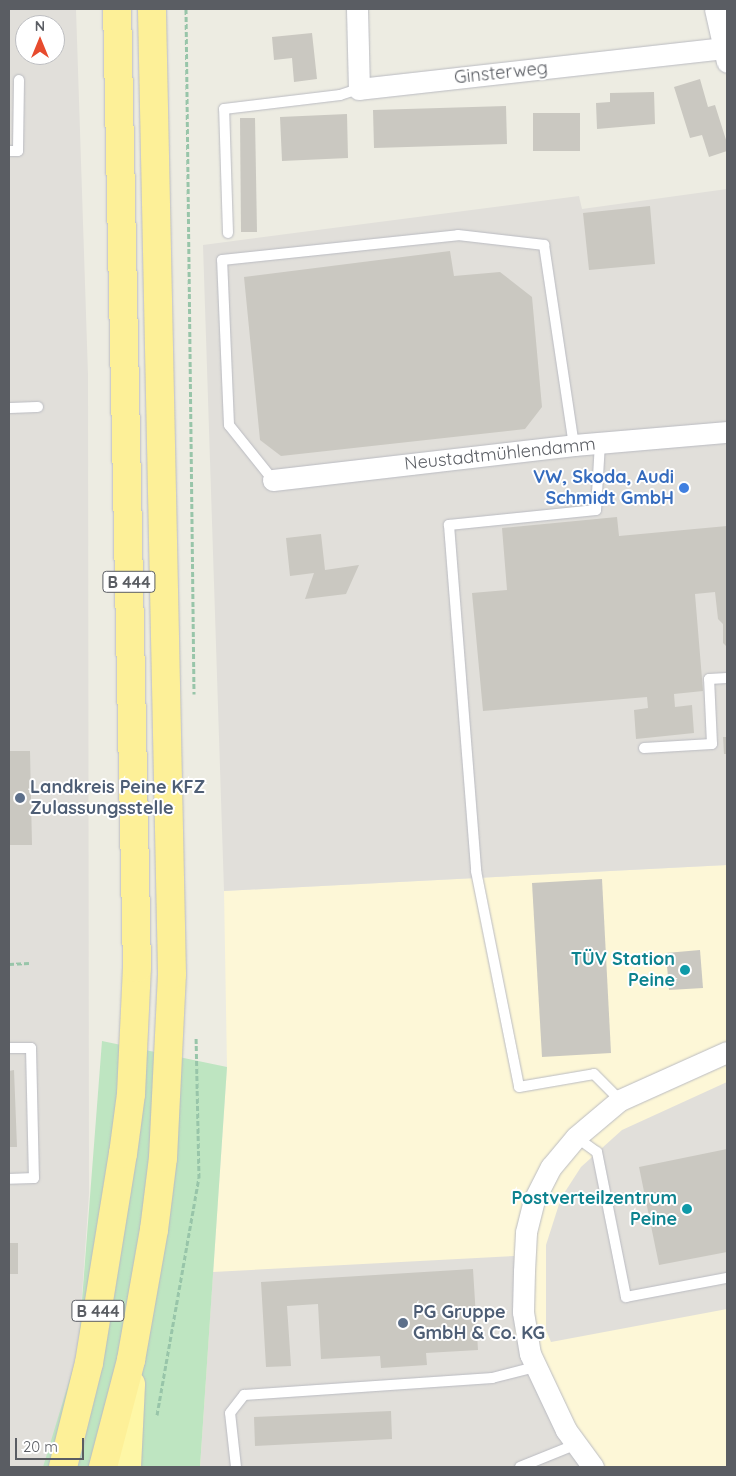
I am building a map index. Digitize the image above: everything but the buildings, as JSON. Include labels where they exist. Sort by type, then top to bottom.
[{"type":"highway","name":"B 444","points":[[63,1467],[89,1363],[114,1215],[131,1094],[136,994],[117,9]]},
{"type":"highway","name":"B 444","points":[[103,1467],[131,1360],[163,1158],[172,974],[152,9]]},
{"type":"main road","points":[[128,1467],[131,1360]]},
{"type":"street","points":[[357,9],[359,89]]},
{"type":"street","points":[[715,9],[726,53]]},
{"type":"street","name":"Ginsterweg","points":[[359,89],[726,53]]},
{"type":"street","name":"Neustadtmühlendamm","points":[[273,480],[574,445],[727,432]]},
{"type":"street","points":[[593,1467],[577,1444],[535,1367],[523,1312],[526,1232],[534,1200],[551,1167],[576,1137],[620,1100],[727,1052]]},
{"type":"lane","points":[[9,152],[18,151],[19,80]]},
{"type":"lane","points":[[228,233],[224,108],[340,95],[359,89]]},
{"type":"lane","points":[[273,480],[229,425],[222,260],[458,235],[544,245],[574,445]]},
{"type":"lane","points":[[9,408],[38,407]]},
{"type":"lane","points":[[600,443],[596,510],[449,524],[476,870],[519,1087],[594,1074],[620,1100]]},
{"type":"lane","points":[[644,748],[712,744],[709,679],[727,678]]},
{"type":"lane","points":[[9,1048],[31,1048],[34,1178],[9,1179]]},
{"type":"lane","points":[[576,1137],[597,1152],[626,1297],[727,1278]]},
{"type":"lane","points":[[236,1467],[230,1413],[244,1395],[492,1378],[535,1367]]},
{"type":"lane","points":[[520,1467],[577,1444]]},
{"type":"path","points":[[9,964],[30,963]]},
{"type":"shaded area","points":[[9,9],[76,9],[88,375],[89,1194],[78,1352],[48,1467],[9,1467]]},
{"type":"shaded area","points":[[727,189],[727,865],[224,891],[203,245],[579,196],[582,209]]},
{"type":"shaded area","points":[[727,865],[727,1467],[200,1467],[227,1067],[224,891]]},
{"type":"shaded area","points":[[727,1082],[727,1309],[551,1342],[546,1330],[546,1245],[561,1198],[581,1167],[622,1130]]},
{"type":"shaded area","points":[[514,1256],[515,1334],[532,1382],[586,1467],[200,1467],[213,1272]]},
{"type":"green space","points":[[102,1041],[227,1067],[200,1467],[43,1467],[78,1352]]},
{"type":"place","name":"VW, Skoda, Audi Schmidt GmbH","points":[[684,488]]},
{"type":"place","name":"Landkreis Peine KFZ Zulassungsstelle","points":[[20,798]]},
{"type":"place","name":"TÜV Station Peine","points":[[685,970]]},
{"type":"place","name":"Postverteilzentrum Peine","points":[[687,1209]]},
{"type":"place","name":"PG Gruppe GmbH & Co. KG","points":[[403,1323]]}]
